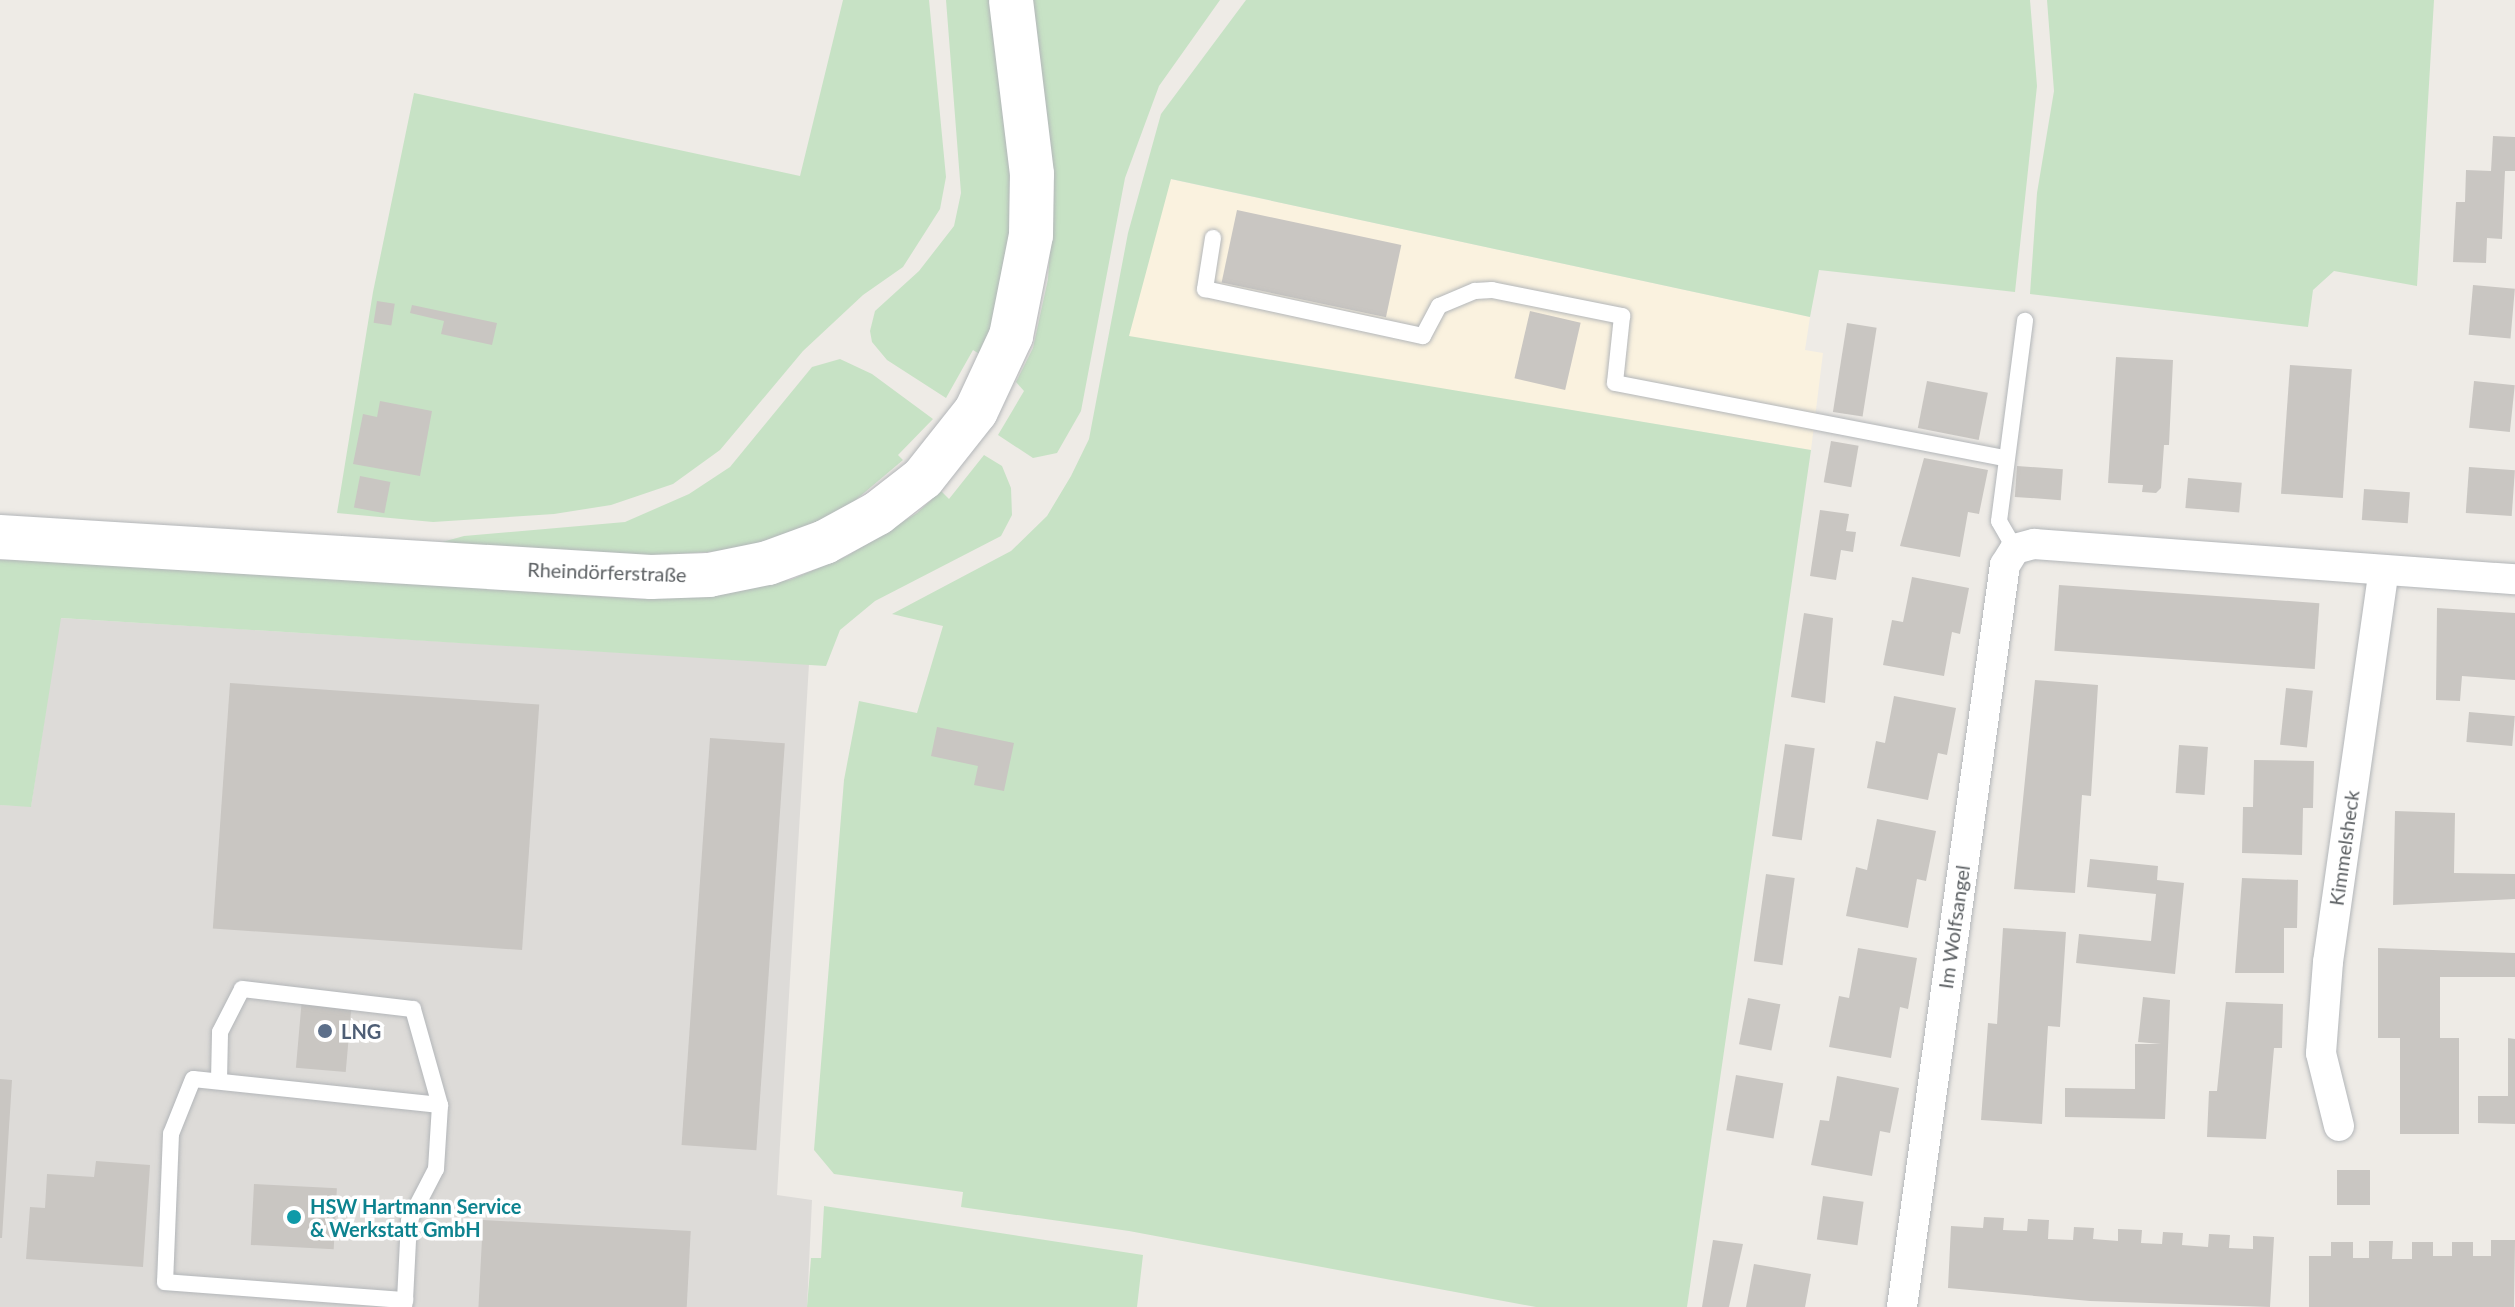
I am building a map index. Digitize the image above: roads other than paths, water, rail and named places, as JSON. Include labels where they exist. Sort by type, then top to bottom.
[{"type":"main road","name":"Rheindörferstraße","points":[[0,537],[651,577],[709,575],[768,563],[825,542],[878,513],[923,478],[976,411],[999,369],[1023,295],[1031,235],[1032,174],[1011,0]]},
{"type":"street","points":[[2015,549],[2034,544],[2515,579]]},
{"type":"street","name":"Im Wolfsangel","points":[[1902,1307],[2005,565],[2015,549]]},
{"type":"street","name":"Kimmelsheck","points":[[2339,1126],[2321,1053],[2328,962],[2384,570]]},
{"type":"lane","points":[[1213,238],[1205,289],[1423,336],[1439,306],[1475,291],[1492,290],[1622,316],[1615,383],[2006,458]]},
{"type":"lane","points":[[2015,549],[1999,521],[2025,321]]},
{"type":"lane","points":[[219,1081],[220,1032],[242,989],[413,1009],[440,1105],[436,1169],[409,1221],[404,1304],[165,1282],[171,1134],[193,1079],[440,1105]]},
{"type":"place","name":"LNG","points":[[325,1031]]},
{"type":"place","name":"HSW Hartmann Service & Werkstatt GmbH","points":[[294,1217]]}]
